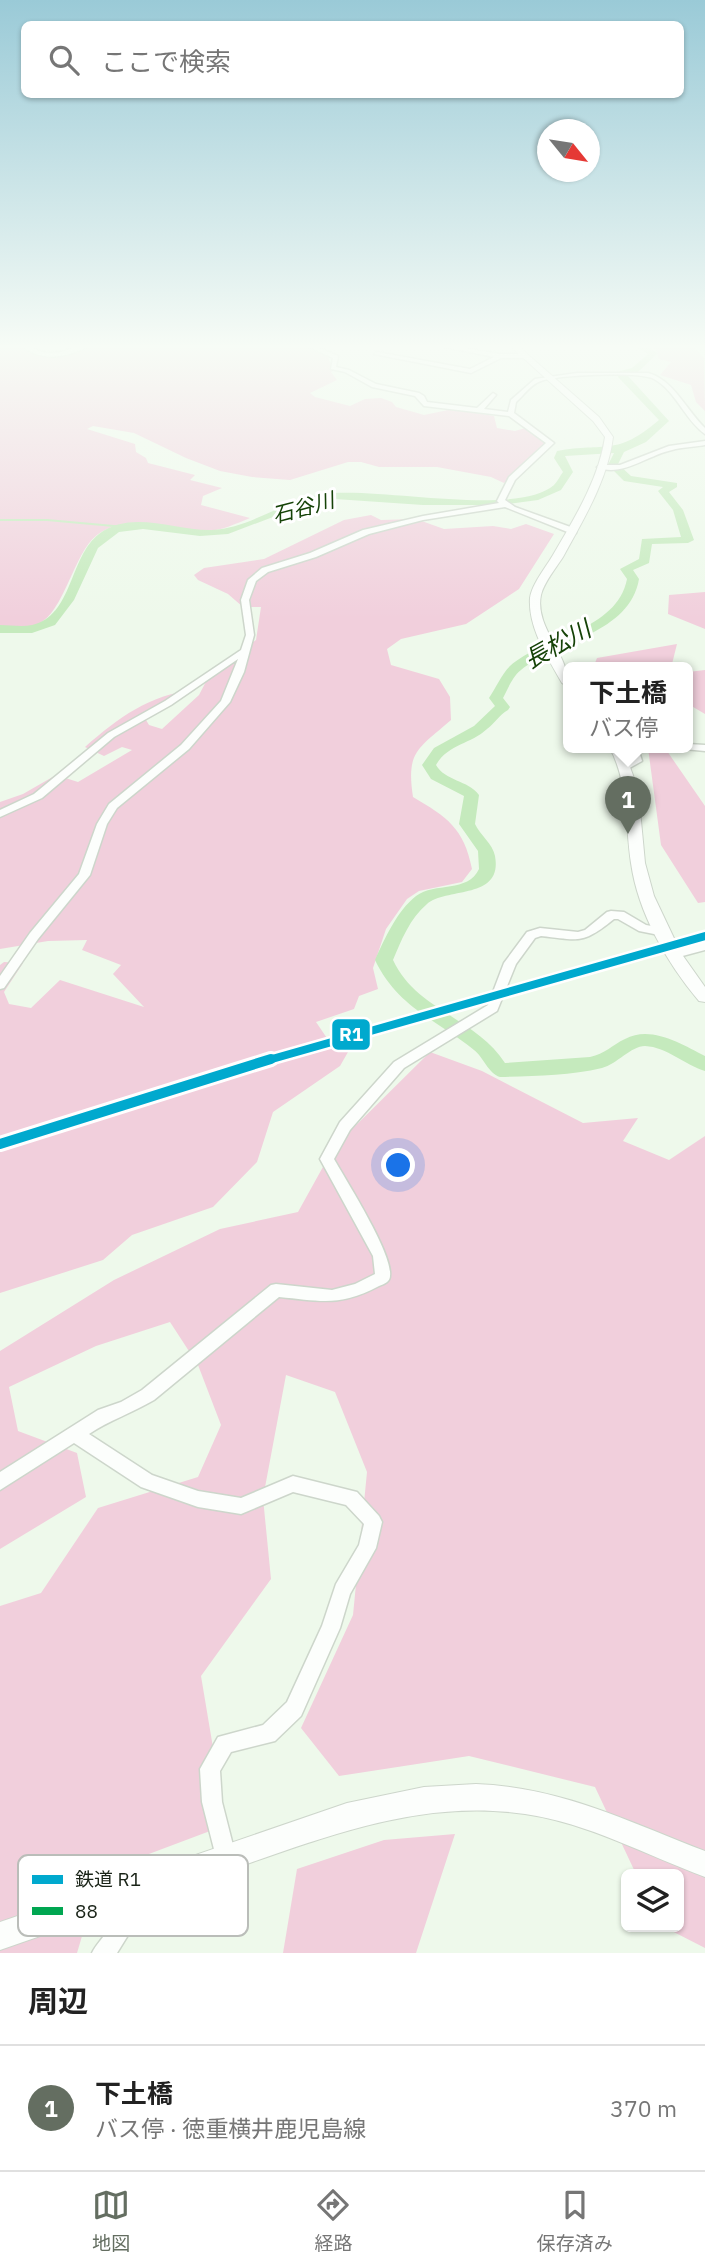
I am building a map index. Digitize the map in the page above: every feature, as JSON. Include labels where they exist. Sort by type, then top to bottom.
[{"type":"main road","points":[[563,671],[536,614],[536,594],[610,467],[609,437]]},
{"type":"main road","points":[[619,753],[630,782],[639,867],[675,954],[695,987],[705,997]]},
{"type":"main road","points":[[232,1855],[347,1816],[405,1801],[475,1796],[553,1806],[705,1864]]},
{"type":"main road","points":[[0,1936],[18,1930]]},
{"type":"street","points":[[503,503],[512,480],[550,443],[542,437]]},
{"type":"street","points":[[610,467],[669,448],[705,443]]},
{"type":"street","points":[[0,985],[34,936],[84,875],[102,824],[113,806],[185,747],[225,702],[239,672],[250,635],[247,588],[264,570],[313,555],[366,532],[503,503],[573,531]]},
{"type":"street","points":[[0,814],[38,796],[111,734],[168,703],[243,652]]},
{"type":"street","points":[[626,767],[637,761],[635,753]]},
{"type":"street","points":[[0,1482],[104,1415],[126,1408],[148,1395],[276,1290],[332,1296],[358,1290],[383,1277],[380,1256],[327,1158],[345,1126],[399,1065],[493,1008],[510,963],[531,935],[547,933],[578,936],[589,933],[611,915],[620,915],[643,928],[664,932]]},
{"type":"street","points":[[675,954],[705,946]]},
{"type":"street","points":[[76,1435],[147,1481],[198,1499],[241,1506],[293,1484],[351,1498],[373,1522],[367,1548],[342,1590],[331,1628],[295,1709],[268,1734],[225,1744],[210,1769],[212,1802],[225,1855]]},
{"type":"street","points":[[103,1953],[116,1936]]},
{"type":"shaded area","points":[[0,437],[113,437],[135,444],[136,452],[146,458],[148,463],[195,475],[190,480],[222,488],[203,496],[201,505],[250,518],[209,531],[136,523],[109,528],[89,543],[47,618],[29,627],[0,626]]},
{"type":"shaded area","points":[[143,437],[541,437],[546,445],[504,483],[491,477],[437,467],[379,467],[361,462],[348,462],[290,480],[220,471]]},
{"type":"shaded area","points":[[371,515],[381,520],[416,519],[444,529],[493,526],[511,529],[526,524],[554,534],[519,589],[466,624],[401,639],[387,649],[391,665],[439,679],[450,697],[451,720],[417,752],[411,770],[411,782],[413,797],[444,818],[459,833],[472,869],[462,882],[419,891],[407,899],[386,929],[373,968],[378,989],[359,996],[354,1009],[316,1022],[333,1047],[352,1045],[340,1066],[273,1112],[257,1162],[213,1207],[132,1235],[103,1260],[0,1293],[0,965],[4,962],[23,963],[4,992],[9,1004],[31,1008],[60,980],[144,1007],[113,974],[121,965],[82,950],[87,940],[48,941],[0,949],[0,802],[23,794],[56,775],[78,782],[132,750],[122,747],[104,756],[85,747],[135,709],[163,697],[195,690],[146,720],[149,725],[162,729],[199,695],[212,670],[256,640],[261,607],[243,607],[228,594],[198,580],[194,575],[204,568],[264,559],[344,520]]},
{"type":"shaded area","points":[[705,592],[705,629],[668,614],[669,595]]},
{"type":"shaded area","points":[[677,644],[672,662],[595,662],[597,658]]},
{"type":"shaded area","points":[[705,670],[705,714],[693,707],[693,671]]},
{"type":"shaded area","points":[[649,753],[668,753],[705,806],[705,902],[698,903],[661,845]]},
{"type":"shaded area","points":[[430,1052],[482,1071],[583,1123],[638,1118],[623,1141],[669,1160],[705,1136],[705,1948],[674,1932],[684,1932],[684,1869],[634,1869],[595,1787],[469,1756],[339,1776],[301,1728],[353,1615],[367,1472],[335,1392],[286,1375],[263,1498],[271,1579],[201,1676],[226,1825],[146,1855],[18,1855],[18,1936],[82,1936],[77,1953],[0,1953],[0,1606],[41,1593],[98,1508],[198,1477],[221,1425],[198,1365],[170,1322],[96,1346],[9,1387],[18,1431],[77,1453],[86,1497],[0,1549],[0,1351],[114,1280],[220,1229],[298,1212],[334,1147]]},
{"type":"shaded area","points":[[455,1834],[416,1953],[283,1953],[297,1869],[384,1840]]},
{"type":"waterway","name":"長松川","points":[[645,437],[620,450],[613,465],[628,479],[673,485],[663,491],[678,510],[688,540],[646,541],[645,561],[626,569],[633,579],[631,593],[621,606],[587,630],[517,667],[496,698],[503,707],[479,729],[444,746],[433,757],[429,765],[436,775],[461,786],[472,795],[467,824],[485,851],[487,869],[483,879],[474,885],[422,900],[400,928],[384,960],[401,989],[484,1048],[500,1070],[590,1064],[609,1059],[638,1040],[668,1046],[705,1064]]},
{"type":"waterway","name":"石谷川","points":[[0,629],[32,629],[50,622],[68,600],[93,546],[115,529],[143,525],[200,533],[228,531],[303,502],[335,496],[463,503],[534,498],[557,488],[568,472],[559,458],[561,453],[621,449]]},
{"type":"waterway","points":[[0,520],[47,520],[125,527]]},
{"type":"rail line","name":"R1","points":[[0,1144],[335,1039],[705,936]]},
{"type":"place","name":"下土橋","points":[[628,834]]}]
